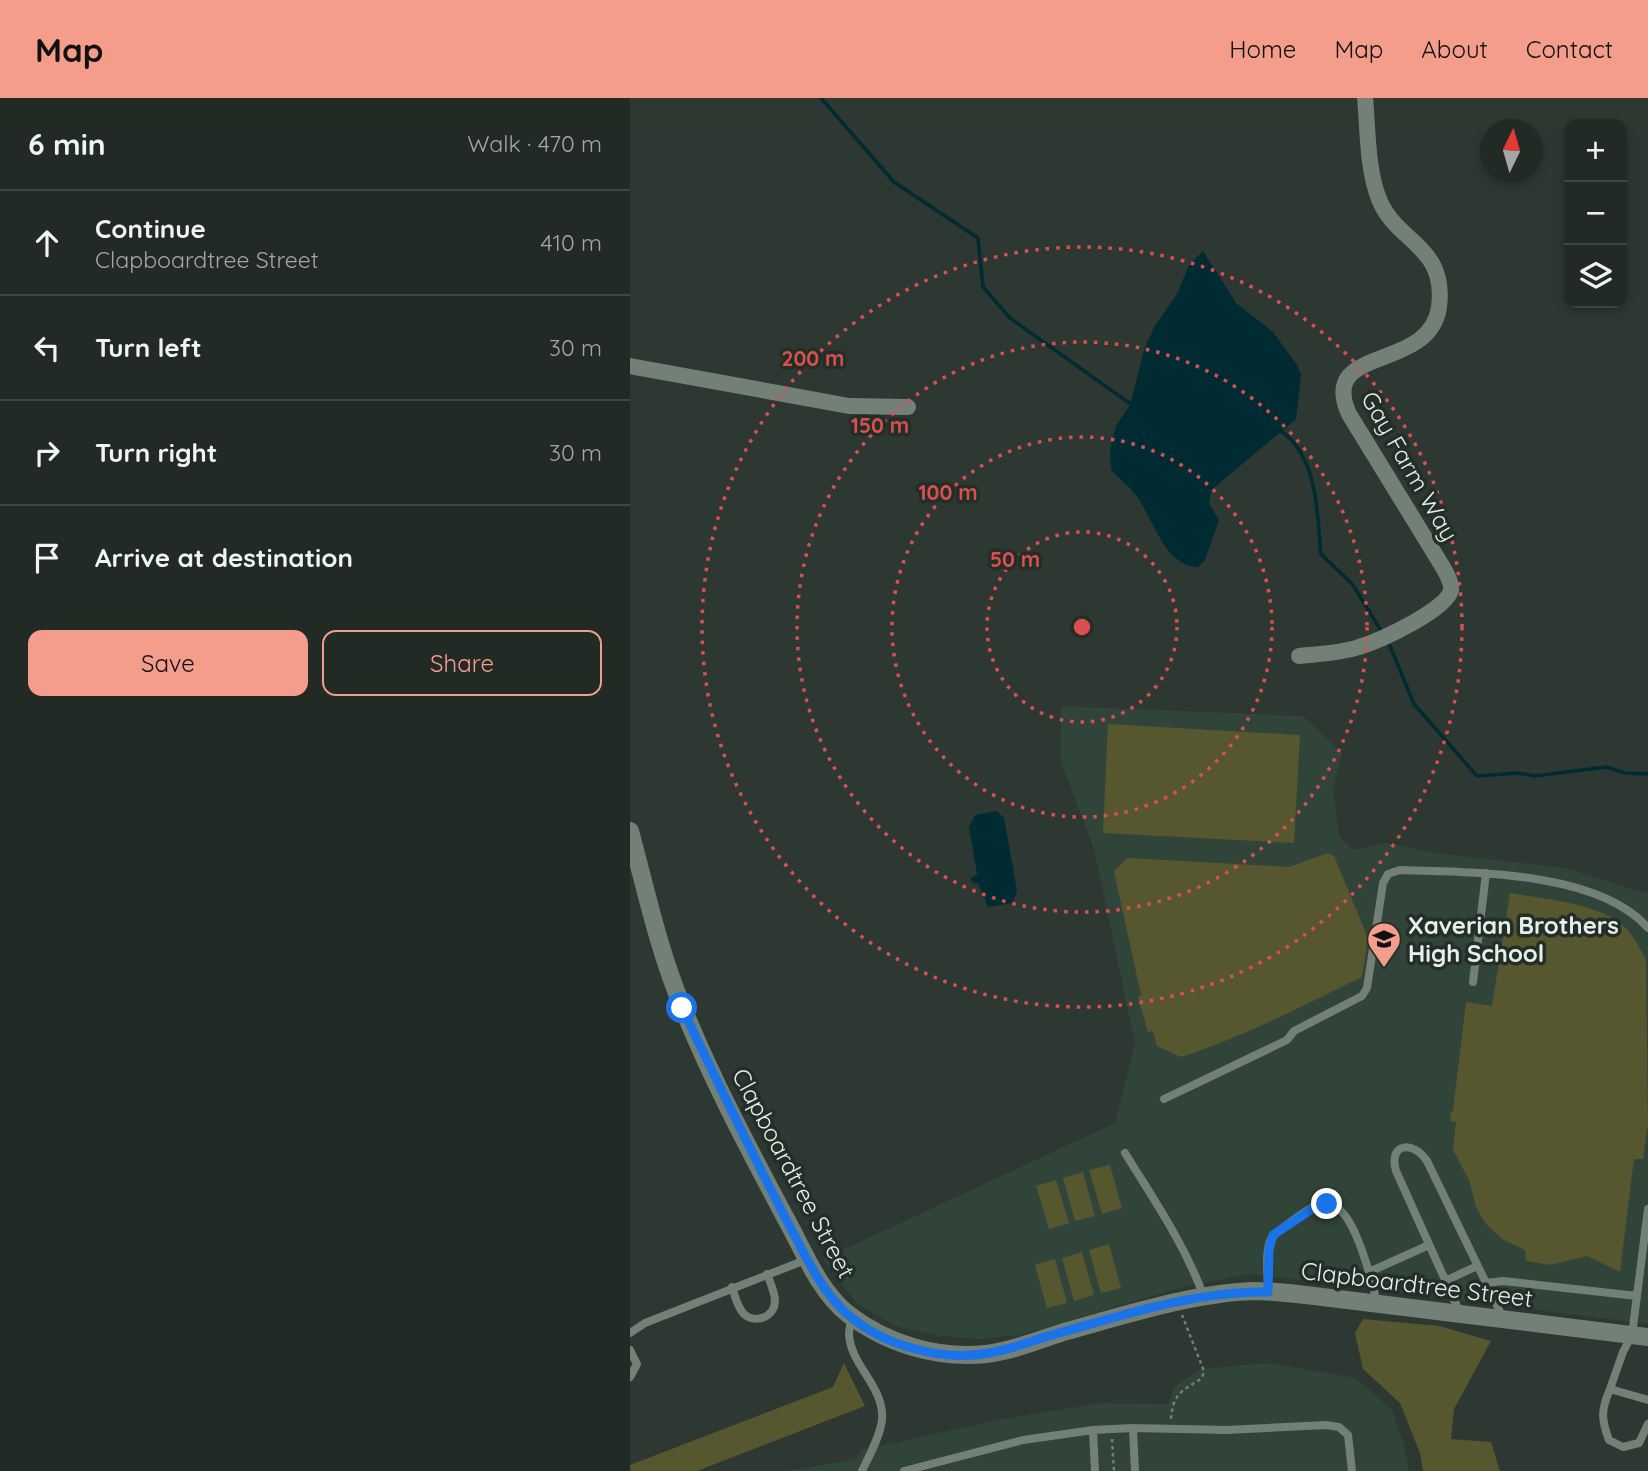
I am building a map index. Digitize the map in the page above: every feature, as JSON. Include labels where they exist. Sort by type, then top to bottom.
[{"type":"main road","name":"Clapboardtree Street","points":[[630,831],[667,967],[682,1008],[757,1164],[825,1290],[852,1316],[876,1332],[903,1345],[961,1355],[989,1353],[1203,1297],[1268,1292],[1640,1336]]},
{"type":"street","name":"Gay Farm Way","points":[[1299,656],[1357,648],[1389,636],[1437,607],[1451,590],[1444,569],[1342,400],[1343,385],[1353,372],[1369,361],[1417,344],[1428,335],[1436,321],[1439,306],[1436,272],[1429,254],[1387,214],[1380,202],[1374,179],[1365,98]]},
{"type":"street","points":[[630,366],[849,406],[908,407]]},
{"type":"lane","points":[[1164,1099],[1287,1040],[1294,1031],[1362,996],[1367,988],[1383,883],[1388,874],[1400,870],[1486,873],[1571,886],[1616,902],[1648,928]]},
{"type":"lane","points":[[1473,982],[1486,873]]},
{"type":"lane","points":[[1460,1313],[1395,1166],[1395,1155],[1401,1147],[1419,1150],[1427,1161],[1503,1318]]},
{"type":"lane","points":[[1125,1153],[1180,1241],[1203,1297]]},
{"type":"lane","points":[[1268,1292],[1270,1241],[1273,1235],[1318,1205],[1327,1204],[1342,1212],[1349,1223],[1369,1272],[1377,1303]]},
{"type":"lane","points":[[1648,1209],[1637,1296],[1640,1336],[1622,1352],[1604,1403],[1602,1422],[1609,1440],[1623,1447],[1639,1443],[1648,1424]]},
{"type":"lane","points":[[1369,1272],[1429,1245]]},
{"type":"lane","points":[[630,1333],[645,1323],[808,1259]]},
{"type":"lane","points":[[1445,1281],[1478,1266]]},
{"type":"lane","points":[[732,1287],[742,1312],[752,1318],[764,1318],[772,1310],[775,1299],[766,1274]]},
{"type":"lane","points":[[1486,1283],[1503,1280],[1637,1296]]},
{"type":"lane","points":[[852,1316],[849,1336],[881,1404],[882,1422],[862,1471]]},
{"type":"lane","points":[[630,1350],[637,1364],[630,1377]]},
{"type":"lane","points":[[1610,1389],[1648,1400]]},
{"type":"lane","points":[[904,1471],[1023,1440],[1093,1430],[1227,1430],[1326,1424],[1339,1427],[1348,1435],[1352,1471]]},
{"type":"lane","points":[[1133,1428],[1135,1471]]},
{"type":"lane","points":[[1093,1430],[1095,1471]]},
{"type":"path","points":[[1171,1429],[1175,1399],[1181,1390],[1202,1378],[1204,1371],[1180,1303]]},
{"type":"path","points":[[1112,1428],[1114,1471]]},
{"type":"shaded area","name":"Xaverian Brothers High School","points":[[1061,706],[1303,716],[1342,753],[1333,790],[1339,836],[1353,850],[1385,843],[1435,853],[1565,868],[1648,894],[1648,1324],[1250,1274],[1186,1286],[1021,1335],[980,1339],[941,1336],[899,1327],[857,1304],[823,1259],[1115,1123],[1135,1044],[1094,849],[1061,762]]},
{"type":"shaded area","points":[[1108,724],[1300,735],[1294,843],[1103,833]]},
{"type":"shaded area","points":[[1328,853],[1334,856],[1368,938],[1362,977],[1250,1031],[1181,1057],[1157,1046],[1153,1031],[1148,1032],[1138,997],[1141,995],[1114,871],[1128,858],[1289,867]]},
{"type":"shaded area","points":[[1510,893],[1598,911],[1621,924],[1629,932],[1646,960],[1648,1124],[1643,1159],[1634,1159],[1620,1272],[1587,1256],[1550,1265],[1526,1261],[1525,1250],[1502,1239],[1485,1223],[1476,1207],[1469,1180],[1453,1150],[1456,1122],[1450,1121],[1466,1002],[1492,1006]]},
{"type":"shaded area","points":[[1110,1165],[1122,1208],[1102,1214],[1089,1170]]},
{"type":"shaded area","points":[[1083,1172],[1095,1216],[1075,1221],[1063,1178]]},
{"type":"shaded area","points":[[1056,1180],[1069,1223],[1049,1229],[1036,1186]]},
{"type":"shaded area","points":[[1109,1244],[1121,1288],[1101,1293],[1089,1250]]},
{"type":"shaded area","points":[[1082,1252],[1094,1295],[1074,1301],[1062,1258]]},
{"type":"shaded area","points":[[1055,1259],[1067,1303],[1047,1308],[1035,1265]]},
{"type":"shaded area","points":[[1363,1319],[1439,1326],[1491,1341],[1454,1409],[1451,1439],[1491,1442],[1500,1471],[1423,1471],[1420,1453],[1400,1403],[1363,1369],[1355,1333]]},
{"type":"shaded area","points":[[844,1363],[865,1406],[697,1471],[630,1471],[630,1465],[833,1387]]},
{"type":"shaded area","points":[[1268,1363],[1356,1378],[1392,1410],[1404,1445],[1409,1471],[787,1471],[856,1459],[861,1450],[998,1420],[1101,1403],[1168,1404],[1174,1387],[1200,1369]]},
{"type":"water","points":[[1203,251],[1236,303],[1273,332],[1297,365],[1301,375],[1296,419],[1211,490],[1209,504],[1219,520],[1205,560],[1198,567],[1187,565],[1169,551],[1138,498],[1111,470],[1110,449],[1116,426],[1130,405],[1145,347],[1156,324],[1177,294],[1189,265]]},
{"type":"water","points":[[997,811],[1004,818],[1017,891],[1012,903],[988,907],[978,883],[974,884],[970,879],[977,874],[969,827],[975,815]]},
{"type":"waterway","points":[[821,98],[894,182],[978,238],[983,287],[1010,318],[1132,405]]},
{"type":"waterway","points":[[1281,431],[1293,442],[1309,471],[1316,504],[1321,554],[1353,585],[1380,629]]},
{"type":"waterway","points":[[1390,646],[1414,704],[1477,776],[1518,773],[1535,776],[1606,767],[1625,773],[1648,774]]},
{"type":"place","name":"Xaverian Brothers High School","points":[[1384,969]]},
{"type":"route","points":[[682,1008],[757,1164],[825,1290],[846,1313],[903,1345],[961,1355],[989,1353],[1203,1297],[1268,1292],[1269,1250],[1273,1235],[1318,1205],[1327,1204]]}]
